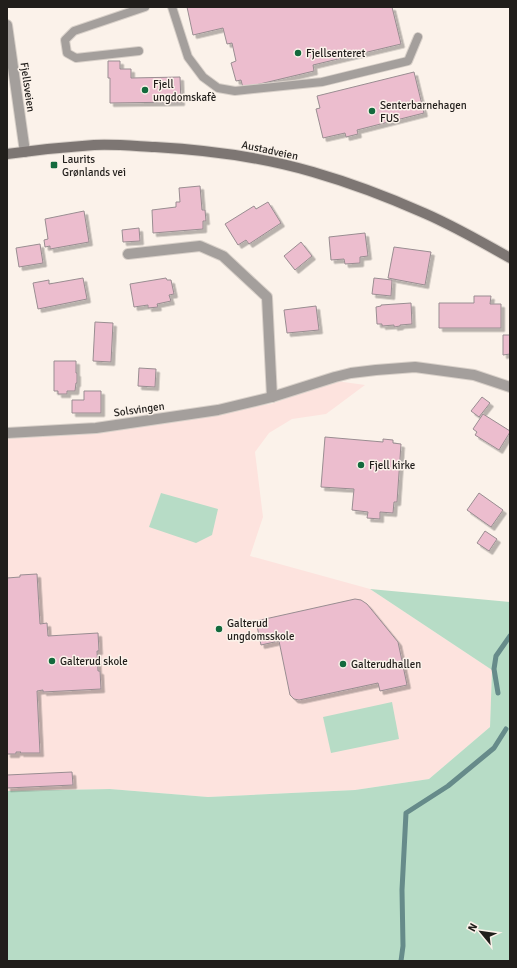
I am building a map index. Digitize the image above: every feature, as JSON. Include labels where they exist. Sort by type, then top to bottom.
[{"type":"main road","name":"Austadveien","points":[[7,154],[95,145],[127,145],[191,149],[270,161],[313,172],[388,198],[426,214],[510,258]]},
{"type":"street","name":"Fjellsveien","points":[[7,25],[25,152]]},
{"type":"street","points":[[128,254],[200,246],[223,256],[267,297],[272,397]]},
{"type":"street","name":"Solsvingen","points":[[7,433],[101,427],[218,410],[272,397],[335,376],[376,370],[415,368],[474,375],[510,387]]},
{"type":"lane","points":[[139,51],[76,58],[67,53],[65,40],[74,31],[144,7]]},
{"type":"lane","points":[[172,7],[188,57],[203,77],[218,88],[235,91],[322,82],[408,61],[418,36]]},
{"type":"shaded area","name":"Galterud ungdomsskole","points":[[336,381],[365,385],[326,414],[292,419],[269,433],[255,452],[263,517],[250,556],[370,589],[492,670],[490,727],[429,779],[355,790],[208,797],[110,789],[7,791],[7,437],[96,428],[271,404]]},
{"type":"green space","points":[[161,493],[218,509],[212,535],[196,543],[149,527]]},
{"type":"green space","points":[[370,589],[510,602],[510,961],[7,961],[7,791],[110,789],[208,797],[355,790],[429,779],[490,727],[492,670]]},
{"type":"green space","points":[[392,702],[399,739],[331,753],[323,717]]},
{"type":"building","name":"Fjellsenteret","points":[[187,7],[392,7],[401,44],[313,65],[314,71],[243,88],[241,80],[236,81],[231,63],[236,61],[232,43],[227,44],[223,28],[193,35]]},
{"type":"building","name":"Fjell ungdomskafè","points":[[108,61],[120,61],[120,69],[131,69],[131,78],[180,77],[181,102],[110,103]]},
{"type":"building","points":[[414,72],[424,113],[357,130],[358,134],[346,137],[345,133],[323,138],[316,109],[320,108],[317,96]]},
{"type":"building","points":[[200,186],[202,210],[205,210],[206,221],[203,221],[203,229],[153,233],[152,210],[176,207],[176,202],[180,202],[179,188]]},
{"type":"building","points":[[268,202],[281,223],[249,244],[246,240],[238,245],[225,224],[254,206],[256,209]]},
{"type":"building","points":[[84,211],[89,242],[50,249],[50,246],[45,247],[44,240],[48,239],[45,219]]},
{"type":"building","points":[[139,228],[140,241],[123,242],[122,230]]},
{"type":"building","points":[[365,233],[368,256],[360,257],[360,263],[345,264],[344,259],[331,260],[329,237]]},
{"type":"building","points":[[301,242],[312,256],[295,270],[284,256]]},
{"type":"building","points":[[40,244],[43,263],[19,267],[16,248]]},
{"type":"building","points":[[394,247],[431,252],[425,285],[388,278]]},
{"type":"building","points":[[83,278],[87,299],[38,309],[33,283],[49,280],[49,284]]},
{"type":"building","points":[[166,278],[167,280],[171,280],[174,294],[169,295],[171,301],[157,304],[158,307],[148,308],[148,305],[134,307],[130,284]]},
{"type":"building","points":[[374,278],[392,280],[391,296],[372,294]]},
{"type":"building","points":[[474,296],[491,296],[490,304],[501,304],[501,328],[439,328],[439,303],[474,303]]},
{"type":"building","points":[[411,303],[412,324],[394,327],[394,325],[382,326],[382,324],[377,324],[376,307],[381,305]]},
{"type":"building","points":[[316,306],[319,330],[287,333],[284,310]]},
{"type":"building","points":[[95,322],[113,323],[111,362],[93,361]]},
{"type":"building","points":[[503,335],[510,335],[510,354],[503,355]]},
{"type":"building","points":[[54,361],[76,361],[77,383],[75,391],[67,391],[67,394],[58,394],[58,391],[54,391]]},
{"type":"building","points":[[139,368],[156,369],[155,387],[138,386]]},
{"type":"building","points":[[84,391],[101,391],[101,413],[72,413],[72,400],[84,400]]},
{"type":"building","points":[[482,397],[490,403],[479,417],[471,411]]},
{"type":"building","points":[[483,414],[510,431],[499,450],[475,435],[477,432],[473,429]]},
{"type":"building","name":"Fjell kirke","points":[[325,437],[383,442],[383,439],[393,440],[393,443],[401,444],[397,502],[394,502],[393,513],[380,512],[380,519],[367,518],[368,512],[352,510],[354,489],[321,487]]},
{"type":"building","points":[[479,493],[503,510],[491,527],[467,510]]},
{"type":"building","points":[[485,531],[497,539],[489,551],[477,543]]},
{"type":"building","name":"Galterud skole","points":[[37,574],[40,624],[47,623],[48,636],[98,633],[98,671],[100,671],[101,689],[37,691],[40,753],[16,752],[16,754],[7,754],[7,578],[20,577],[20,575]]},
{"type":"building","name":"Galterudhallen","points":[[355,599],[361,600],[367,604],[398,642],[407,685],[380,691],[378,683],[299,700],[294,699],[290,695],[279,641],[261,645],[256,621]]},
{"type":"building","points":[[72,772],[73,785],[7,788],[7,775]]},
{"type":"waterway","points":[[498,693],[494,669],[496,656],[510,636]]},
{"type":"waterway","points":[[401,961],[403,946],[402,890],[406,813],[448,786],[494,748],[506,729]]},
{"type":"place","name":"Fjellsenteret","points":[[298,53]]},
{"type":"place","name":"Fjell ungdomskafè","points":[[145,90]]},
{"type":"place","name":"Senterbarnehagen FUS","points":[[372,111]]},
{"type":"place","name":"Laurits Grønlands vei","points":[[54,165]]},
{"type":"place","name":"Fjell kirke","points":[[361,465]]},
{"type":"place","name":"Galterud ungdomsskole","points":[[219,629]]},
{"type":"place","name":"Galterud skole","points":[[52,661]]},
{"type":"place","name":"Galterudhallen","points":[[343,664]]}]
